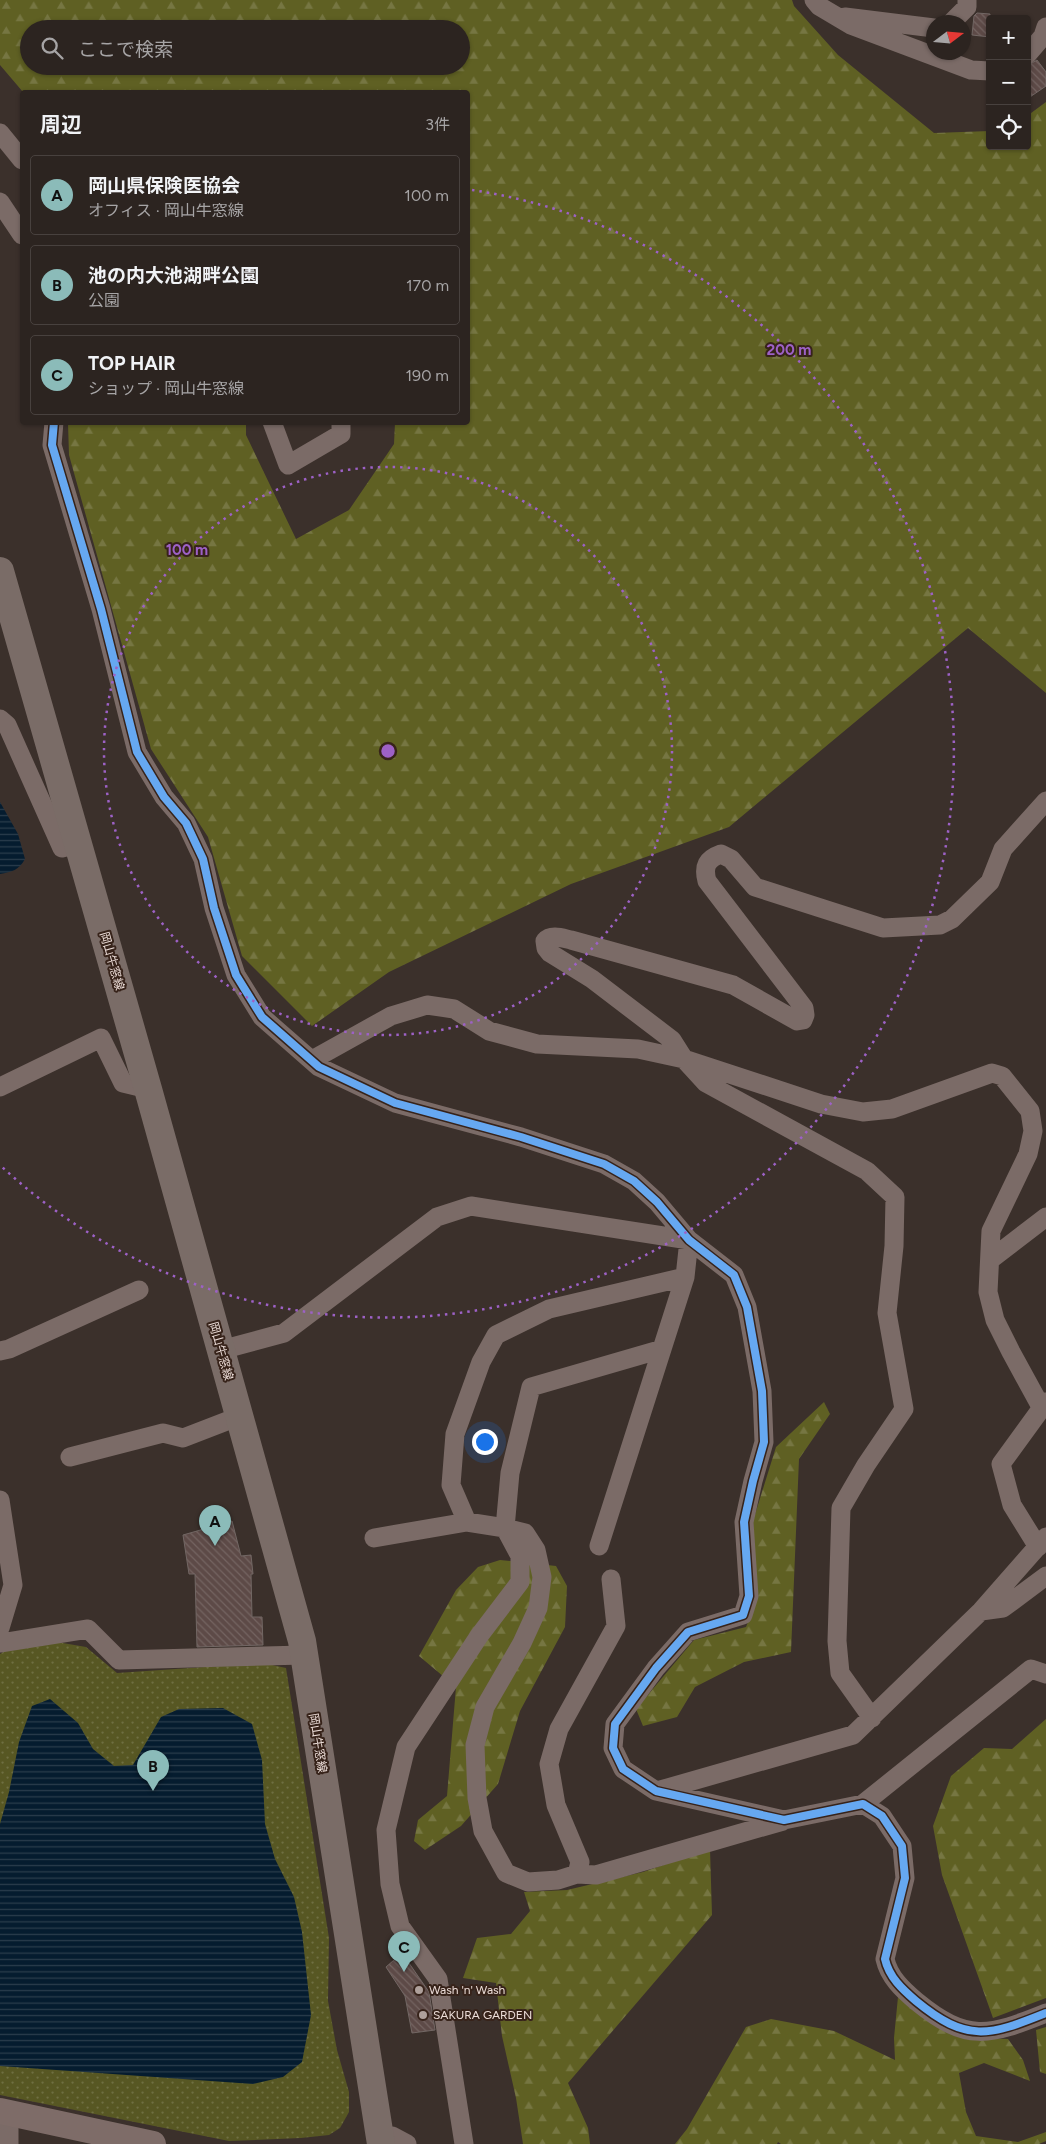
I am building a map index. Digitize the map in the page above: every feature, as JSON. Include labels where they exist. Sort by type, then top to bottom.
[{"type":"main road","name":"岡山牛窓線","points":[[0,571],[240,1416],[304,1655],[381,2140]]},
{"type":"street","points":[[814,0],[819,6],[851,25],[971,70],[986,71]]},
{"type":"street","points":[[960,15],[967,8],[967,0]]},
{"type":"street","points":[[837,16],[870,18],[926,27]]},
{"type":"street","points":[[1031,50],[1043,36],[1046,27]]},
{"type":"street","points":[[0,133],[20,158]]},
{"type":"street","points":[[0,202],[20,232]]},
{"type":"street","points":[[54,425],[52,445],[101,609],[137,752],[164,797],[186,823],[199,850],[203,859],[214,908],[236,976],[262,1017],[319,1067],[395,1103],[521,1138],[604,1164],[634,1181],[657,1202],[689,1240],[734,1275],[746,1307],[762,1391],[764,1442],[744,1522],[748,1596],[743,1615],[688,1632],[656,1668],[615,1724],[613,1748],[624,1769],[656,1791],[784,1820]]},
{"type":"street","points":[[273,425],[288,466],[341,434],[342,425]]},
{"type":"street","points":[[0,719],[7,725],[62,848],[78,844]]},
{"type":"street","points":[[872,1718],[840,1673],[837,1641],[840,1508],[866,1465],[904,1409],[886,1312],[894,1246],[895,1196],[867,1171],[706,1083],[684,1059],[672,1040],[592,980],[550,953],[546,948],[545,941],[548,938],[556,937],[571,940],[733,985],[797,1021],[803,1020],[806,1015],[804,1008],[707,881],[706,864],[712,858],[721,854],[731,858],[755,887],[883,928],[940,925],[952,919],[990,882],[1003,849],[1046,801]]},
{"type":"street","points":[[312,1060],[391,1016],[427,1005],[454,1009],[489,1031],[537,1044],[638,1049],[684,1059],[821,1104],[863,1112],[892,1109],[992,1073],[1002,1076],[1030,1110],[1033,1131],[1028,1154],[991,1231],[988,1292],[995,1320],[1010,1352],[1044,1404],[1001,1464],[1012,1505],[1042,1542],[981,1611],[853,1735],[656,1791]]},
{"type":"street","points":[[0,1087],[101,1038],[124,1083],[148,1089]]},
{"type":"street","points":[[221,1350],[284,1333],[437,1217],[471,1206],[689,1240]]},
{"type":"street","points":[[990,1260],[1046,1216]]},
{"type":"street","points":[[599,1546],[685,1277],[689,1240]]},
{"type":"street","points":[[467,1522],[451,1485],[455,1434],[480,1362],[496,1335],[549,1309],[685,1277]]},
{"type":"street","points":[[0,1350],[9,1349],[139,1290]]},
{"type":"street","points":[[464,2144],[438,1980],[400,1926],[390,1884],[386,1830],[406,1747],[479,1636],[520,1582],[520,1556],[504,1528],[510,1472],[531,1387],[662,1349]]},
{"type":"street","points":[[70,1457],[163,1433],[183,1438],[240,1416]]},
{"type":"street","points":[[0,1500],[13,1585],[0,1628]]},
{"type":"street","points":[[374,1538],[467,1522],[525,1533],[536,1550],[542,1577],[538,1608],[522,1643],[485,1707],[475,1745],[476,1798],[483,1831],[506,1873],[528,1882],[558,1880],[577,1874],[596,1875],[784,1820],[863,1804],[1031,1669],[1046,1674]]},
{"type":"street","points":[[981,1611],[1003,1608],[1046,1576]]},
{"type":"street","points":[[577,1874],[580,1862],[556,1805],[549,1764],[558,1729],[616,1626],[611,1579]]},
{"type":"street","points":[[0,1643],[88,1629],[119,1660],[304,1655]]},
{"type":"street","points":[[863,1804],[882,1816],[902,1846],[905,1878],[885,1959],[887,1968],[903,1990],[942,2021],[970,2032],[986,2032],[1009,2028],[1046,2013]]},
{"type":"street","points":[[9,2144],[4,2112],[116,2140],[152,2144]]},
{"type":"street","points":[[381,2140],[392,2136],[407,2144]]},
{"type":"green space","points":[[0,0],[792,0],[794,6],[838,55],[934,133],[986,131],[986,150],[1031,150],[1031,113],[1046,102],[1046,693],[968,628],[729,827],[571,884],[389,972],[312,1026],[242,956],[208,837],[151,749],[69,455],[68,425],[246,425],[246,435],[296,539],[349,510],[394,444],[395,425],[470,425],[470,90],[21,90],[0,65]]},
{"type":"green space","points":[[824,1402],[830,1414],[799,1459],[791,1652],[744,1662],[695,1687],[677,1717],[643,1726],[636,1709],[694,1640],[746,1627],[757,1599],[753,1521],[776,1447]]},
{"type":"green space","points":[[500,1560],[556,1566],[567,1586],[565,1627],[520,1711],[498,1784],[461,1826],[425,1850],[414,1841],[418,1820],[447,1796],[456,1687],[419,1656],[456,1590],[478,1567]]},
{"type":"green space","points":[[1046,1719],[1046,1998],[993,2018],[942,1875],[933,1826],[951,1776],[984,1748],[1012,1749]]},
{"type":"green space","points":[[710,1849],[712,1915],[568,2083],[588,2128],[590,2144],[523,2144],[516,2098],[502,2036],[496,1983],[463,1978],[477,1938],[511,1934],[530,1911],[524,1892],[567,1890],[643,1872]]},
{"type":"green space","points":[[898,1997],[959,2037],[1008,2039],[1023,2060],[1030,2081],[984,2063],[959,2073],[966,2112],[976,2136],[1018,2142],[1046,2132],[1046,2141],[1039,2144],[781,2144],[778,2142],[777,2144],[675,2144],[687,2129],[746,2027],[771,2019],[834,2031],[895,2060],[894,2038]]},
{"type":"green space","points":[[1046,2027],[1046,2074],[1040,2072],[1036,2030]]},
{"type":"shaded area","points":[[51,1641],[86,1647],[117,1673],[263,1663],[286,1668],[329,1938],[328,2001],[337,2050],[349,2092],[349,2112],[340,2128],[329,2135],[229,2141],[0,2095],[0,1654],[16,1644]]},
{"type":"water","points":[[0,802],[18,834],[25,859],[15,870],[0,874]]},
{"type":"water","points":[[50,1699],[78,1723],[93,1749],[114,1766],[133,1765],[161,1717],[179,1709],[223,1708],[252,1724],[262,1760],[265,1824],[275,1859],[294,1897],[302,1932],[311,2015],[302,2062],[283,2077],[253,2084],[0,2066],[0,1824],[9,1792],[19,1742],[32,1706]]},
{"type":"building","points":[[977,13],[990,14],[986,15],[986,37],[972,35],[974,16]]},
{"type":"building","points":[[1037,60],[1046,72],[1046,86],[1031,96],[1031,64]]},
{"type":"building","points":[[232,1521],[241,1556],[251,1555],[253,1574],[251,1574],[252,1617],[262,1617],[263,1645],[197,1647],[195,1574],[189,1574],[183,1535]]},
{"type":"building","points":[[402,1953],[429,1992],[435,2030],[412,2033],[405,1996],[386,1967]]},
{"type":"cycle path","points":[[54,425],[52,445],[101,609],[137,752],[164,797],[186,823],[203,859],[214,908],[236,975],[262,1017],[319,1067],[395,1103],[521,1137],[604,1164],[634,1181],[657,1202],[689,1240],[734,1275],[747,1307],[762,1391],[764,1442],[744,1522],[749,1596],[743,1615],[688,1632],[656,1668],[615,1724],[613,1748],[623,1769],[656,1791],[784,1820],[863,1804],[882,1816],[902,1846],[905,1878],[885,1959],[897,1982],[916,2001],[934,2015],[950,2024],[965,2029],[979,2031],[1009,2027],[1046,2013]]},
{"type":"place","name":"岡山県保険医協会","points":[[215,1546]]},
{"type":"place","name":"池の内大池湖畔公園","points":[[153,1791]]},
{"type":"place","name":"TOP HAIR","points":[[404,1972]]},
{"type":"place","name":"Wash 'n' Wash","points":[[419,1990]]},
{"type":"place","name":"SAKURA GARDEN","points":[[423,2015]]}]
